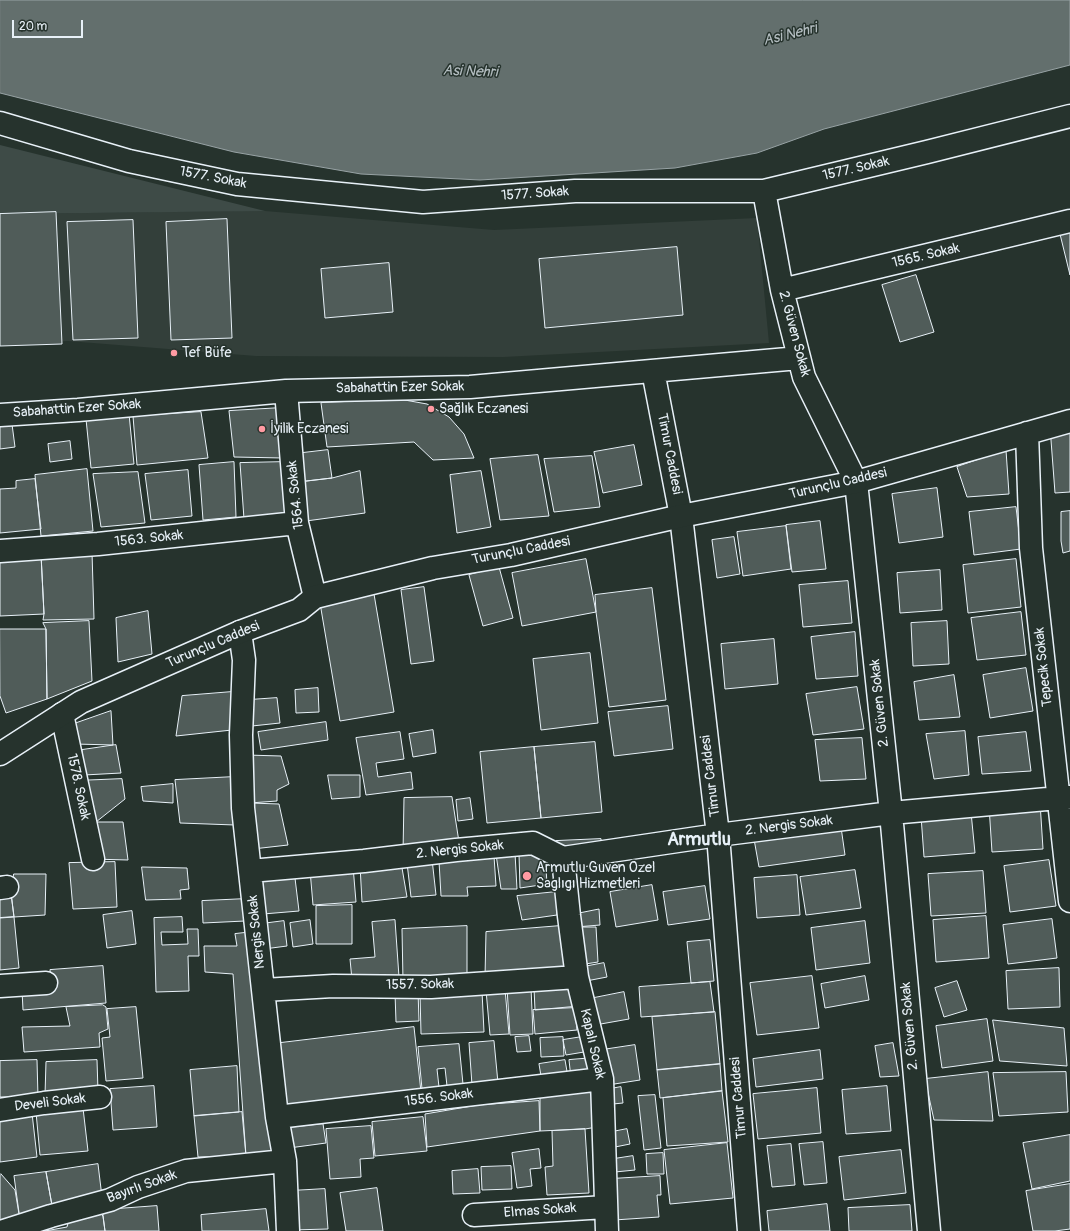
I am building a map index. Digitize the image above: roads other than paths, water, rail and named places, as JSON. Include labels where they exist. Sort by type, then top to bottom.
[{"type":"street","name":"1577. Sokak","points":[[0,123],[129,161],[237,184],[423,202],[575,191],[764,191],[1070,116]]},
{"type":"street","name":"2. Güven Sokak","points":[[764,191],[782,290],[804,377],[856,482],[891,813],[928,1231]]},
{"type":"street","name":"1565. Sokak","points":[[782,290],[1070,221]]},
{"type":"street","name":"Sabahattin Ezer Sokak","points":[[0,415],[78,410],[286,391],[470,387],[800,358]]},
{"type":"street","name":"Timur Caddesi","points":[[653,371],[681,516],[718,834],[749,1231]]},
{"type":"street","name":"1564. Sokak","points":[[286,391],[297,523],[315,597]]},
{"type":"street","name":"Turunçlu Caddesi","points":[[0,754],[81,702],[240,632],[299,610],[315,597],[433,568],[511,555],[681,516],[856,482],[1070,421]]},
{"type":"street","name":"Tepecik Sokak","points":[[1027,433],[1031,548],[1064,797],[1070,901]]},
{"type":"street","name":"1563. Sokak","points":[[0,551],[98,544],[297,523]]},
{"type":"street","name":"Nergis Sokak","points":[[240,632],[244,660],[241,735],[243,808],[277,1118],[285,1161],[288,1231]]},
{"type":"street","name":"1578. Sokak","points":[[62,714],[93,859]]},
{"type":"street","name":"2. Nergis Sokak","points":[[250,870],[364,861],[532,843],[563,858],[718,834],[891,813],[1064,797]]},
{"type":"street","name":"Kapalı Sokak","points":[[563,858],[577,977],[602,1079],[607,1231]]},
{"type":"street","name":"1557. Sokak","points":[[263,990],[333,986],[431,987],[577,977]]},
{"type":"street","points":[[0,986],[46,983]]},
{"type":"street","name":"1556. Sokak","points":[[277,1118],[602,1079]]},
{"type":"street","name":"Develi Sokak","points":[[0,1110],[44,1103],[100,1097]]},
{"type":"street","name":"Bayırlı Sokak","points":[[4,1231],[51,1216],[110,1200],[138,1187],[186,1171],[285,1161]]},
{"type":"street","name":"Elmas Sokak","points":[[474,1216],[606,1207]]},
{"type":"water","name":"Asi Nehri","points":[[0,0],[1070,0],[1070,65],[824,129],[757,153],[675,168],[480,180],[361,174],[234,152],[0,93]]},
{"type":"place","name":"Tef Büfe","points":[[174,353]]},
{"type":"place","name":"Sağlık Eczanesi","points":[[431,409]]},
{"type":"place","name":"İyilik Eczanesi","points":[[262,429]]},
{"type":"place","name":"Armutlu Guven Ozel Saglıgı Hizmetleri","points":[[527,876]]},
{"type":"district","name":"Armutlu","points":[[699,840]]}]
